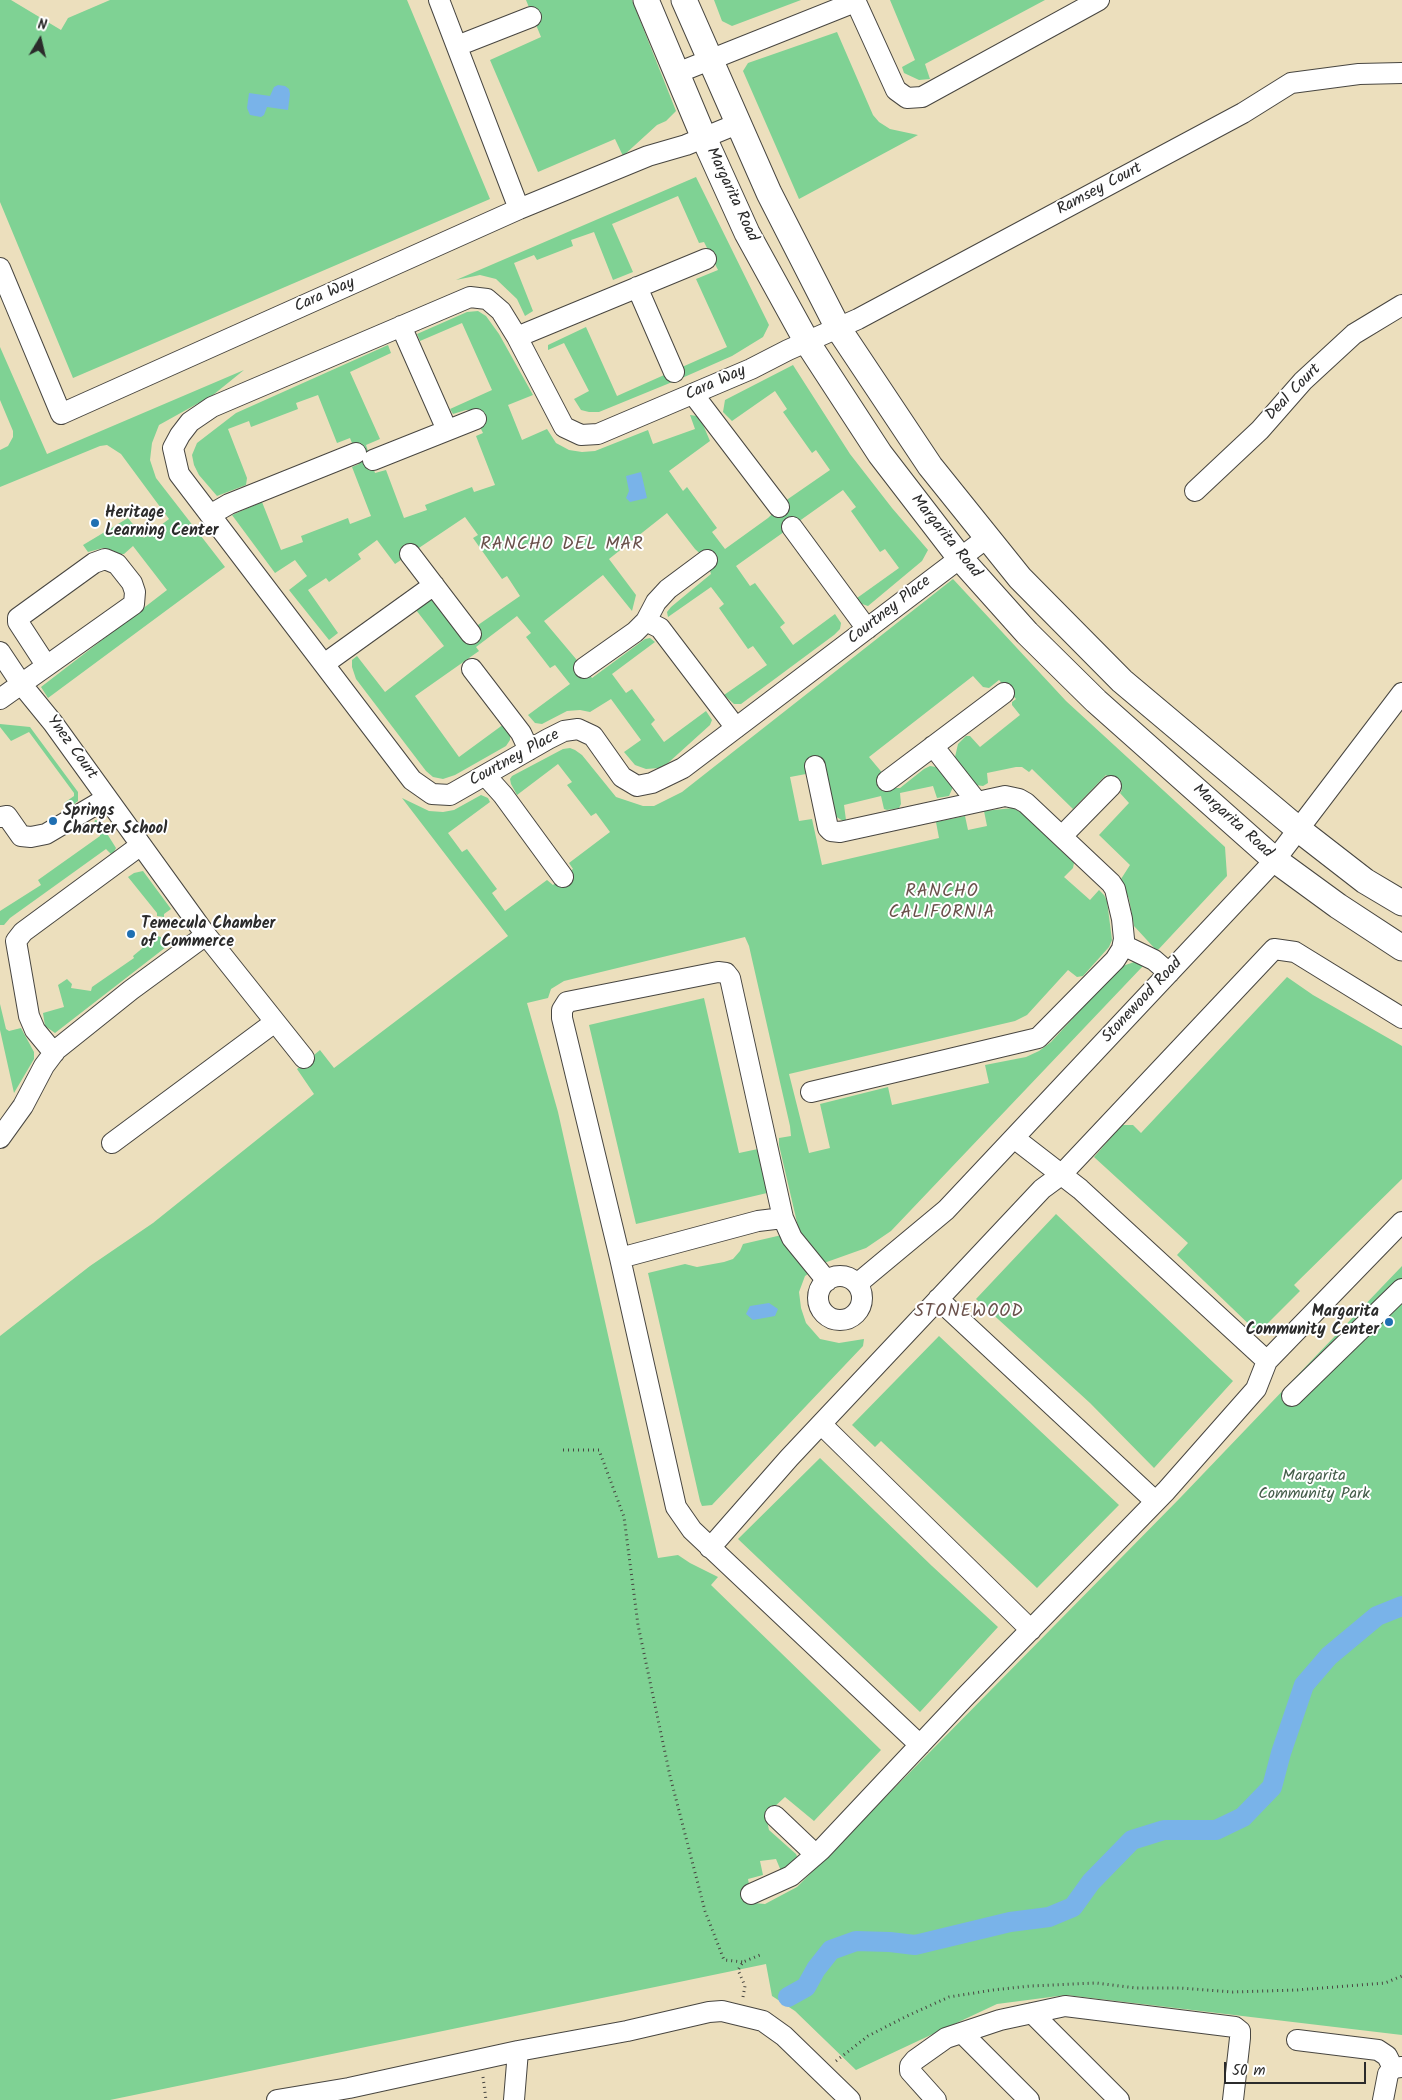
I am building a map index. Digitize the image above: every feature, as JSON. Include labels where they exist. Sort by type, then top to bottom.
[{"type":"main road","name":"Margarita Road","points":[[646,0],[704,138],[747,233],[807,342],[880,454],[960,558],[1027,633],[1096,701],[1275,860],[1338,906],[1402,948]]},
{"type":"main road","name":"Margarita Road","points":[[684,0],[769,193],[838,328],[930,466],[1020,578],[1122,681],[1298,829],[1365,881],[1402,903]]},
{"type":"street","points":[[438,0],[519,209]]},
{"type":"street","points":[[677,73],[855,1],[896,90],[907,98],[922,97],[1099,0]]},
{"type":"street","points":[[457,46],[532,17]]},
{"type":"street","name":"Ramsey Court","points":[[807,342],[838,328],[1235,118],[1291,83],[1359,74],[1402,73]]},
{"type":"street","name":"Cara Way","points":[[0,268],[61,414],[519,209],[648,156],[704,138],[737,124]]},
{"type":"street","points":[[517,337],[706,259]]},
{"type":"street","points":[[637,287],[674,372]]},
{"type":"street","name":"Cara Way","points":[[172,448],[190,422],[212,407],[470,297],[487,299],[501,311],[517,337],[564,427],[581,435],[598,434],[615,429],[807,342]]},
{"type":"street","name":"Deal Court","points":[[1195,491],[1260,430],[1303,381],[1354,334],[1402,305]]},
{"type":"street","points":[[401,326],[447,430]]},
{"type":"street","points":[[693,394],[779,507]]},
{"type":"street","points":[[210,515],[229,504],[476,419]]},
{"type":"street","name":"Courtney Place","points":[[172,448],[179,474],[412,780],[432,794],[450,795],[529,750],[564,732],[578,729],[593,736],[622,777],[637,786],[652,783],[683,768],[988,537]]},
{"type":"street","points":[[792,527],[867,628]]},
{"type":"street","points":[[410,554],[472,634]]},
{"type":"street","points":[[0,699],[134,604],[135,592],[132,583],[117,564],[105,560],[94,562],[18,618],[18,622],[46,665]]},
{"type":"street","points":[[584,668],[635,632],[646,621],[656,602],[668,589],[706,560]]},
{"type":"street","points":[[324,664],[434,585]]},
{"type":"street","points":[[646,621],[660,628],[736,728]]},
{"type":"street","name":"Ynez Court","points":[[0,652],[22,685],[54,723],[206,935],[304,1058]]},
{"type":"street","points":[[472,669],[521,733],[529,750]]},
{"type":"street","points":[[887,781],[1004,693]]},
{"type":"street","name":"Stonewood Road","points":[[857,1284],[946,1210],[1275,860],[1402,693]]},
{"type":"street","points":[[933,746],[978,802]]},
{"type":"street","points":[[811,1092],[1038,1038],[1115,960],[1123,945],[1122,919],[1115,889],[1102,873],[1019,799],[1005,796],[840,832],[831,831],[828,828],[815,766]]},
{"type":"street","points":[[485,775],[503,795],[563,877]]},
{"type":"street","points":[[1062,836],[1111,786]]},
{"type":"street","points":[[0,817],[7,816],[21,836],[31,837],[53,831],[107,798]]},
{"type":"street","points":[[54,1053],[35,1030],[29,1016],[16,941],[23,932],[141,845]]},
{"type":"street","points":[[4,1126],[23,1106],[44,1066],[54,1053],[78,1031],[206,935]]},
{"type":"street","points":[[1123,945],[1154,960],[1169,973]]},
{"type":"street","points":[[710,1548],[821,1424],[938,1299],[1042,1189],[1062,1175],[1274,949],[1295,952],[1402,1018]]},
{"type":"street","points":[[827,1282],[792,1238],[783,1218],[730,978],[726,973],[718,972],[568,1002],[562,1010],[562,1018],[620,1258],[676,1507],[692,1530],[710,1548],[920,1745]]},
{"type":"street","points":[[112,1143],[275,1022]]},
{"type":"street","points":[[1014,1138],[1093,1201],[1267,1361]]},
{"type":"street","points":[[620,1258],[758,1221],[783,1218]]},
{"type":"street","points":[[751,1894],[792,1876],[815,1854],[1156,1501],[1256,1389],[1267,1361],[1402,1222]]},
{"type":"street","points":[[844,1276],[857,1284],[862,1298],[858,1312],[845,1320],[837,1320],[825,1314],[819,1302],[821,1288],[827,1282],[844,1276]]},
{"type":"street","points":[[1292,1396],[1402,1289]]},
{"type":"street","points":[[938,1299],[1156,1501]]},
{"type":"street","points":[[821,1424],[1030,1630]]},
{"type":"street","points":[[775,1816],[815,1854]]},
{"type":"street","points":[[936,2100],[910,2071],[910,2066],[915,2060],[946,2038],[1000,2020],[1065,2006],[1235,2027],[1240,2031],[1240,2038],[1233,2100]]},
{"type":"street","points":[[277,2100],[349,2088],[518,2051],[627,2031],[709,2012],[722,2011],[763,2021],[784,2036],[850,2100]]},
{"type":"street","points":[[1032,2013],[1118,2100]]},
{"type":"street","points":[[962,2033],[1029,2100]]},
{"type":"street","points":[[1297,2040],[1378,2050],[1387,2056],[1397,2068],[1388,2074],[1383,2100]]},
{"type":"street","points":[[514,2100],[518,2051]]},
{"type":"path","points":[[563,1450],[599,1450],[624,1517],[638,1625],[670,1776],[705,1911],[724,1960],[743,1962],[760,1955]]},
{"type":"path","points":[[741,2015],[745,1986],[738,1970],[743,1962]]},
{"type":"green space","points":[[0,0],[11,0],[61,30],[68,18],[110,0],[407,0],[490,199],[73,378],[0,202]]},
{"type":"green space","points":[[526,0],[632,0],[676,111],[666,121],[657,125],[623,156],[615,139],[538,172],[490,60],[541,37]]},
{"type":"green space","points":[[714,0],[801,0],[732,26],[722,21]]},
{"type":"green space","points":[[890,0],[1045,0],[925,64],[930,79],[919,80],[904,73],[902,67],[915,60]]},
{"type":"green space","points":[[837,32],[873,115],[879,122],[890,129],[918,135],[799,199],[743,71],[748,63]]},
{"type":"green space","points":[[696,177],[769,325],[763,337],[732,356],[682,378],[599,412],[589,412],[581,410],[574,399],[589,391],[564,343],[548,350],[548,345],[586,327],[617,396],[727,347],[696,279],[718,270],[704,242],[699,243],[678,196],[612,224],[633,272],[613,280],[594,232],[571,240],[573,246],[537,260],[534,255],[514,263],[533,311],[525,316],[517,299],[496,279],[480,275],[456,280]]},
{"type":"green space","points":[[478,311],[486,316],[499,334],[533,395],[508,405],[522,440],[547,429],[556,443],[569,450],[595,451],[648,430],[653,444],[695,429],[690,415],[697,416],[701,420],[710,441],[669,471],[683,491],[687,487],[717,528],[712,532],[725,549],[768,518],[788,499],[830,470],[816,450],[812,453],[783,412],[787,409],[775,391],[732,421],[723,412],[725,400],[793,365],[850,454],[928,550],[922,561],[868,606],[862,604],[857,598],[899,568],[885,549],[880,552],[851,511],[856,507],[843,490],[736,566],[750,586],[755,583],[785,623],[780,627],[793,645],[835,614],[841,623],[840,629],[834,635],[741,704],[734,704],[724,695],[767,665],[753,646],[748,649],[719,608],[724,604],[711,587],[668,617],[667,612],[671,607],[711,574],[707,560],[695,549],[667,513],[609,559],[636,595],[632,611],[603,575],[544,621],[592,678],[645,639],[650,638],[655,642],[612,674],[626,693],[632,689],[655,720],[651,724],[664,742],[706,711],[712,720],[710,725],[668,763],[659,768],[646,769],[635,765],[624,752],[641,740],[611,699],[590,712],[580,710],[567,711],[542,724],[535,723],[528,715],[570,684],[555,665],[550,668],[526,637],[531,633],[517,616],[476,647],[479,651],[415,696],[459,757],[504,724],[510,733],[510,740],[506,746],[455,775],[443,779],[433,777],[426,771],[356,679],[352,660],[357,656],[385,692],[444,646],[416,610],[432,599],[462,638],[471,634],[478,625],[520,596],[507,576],[502,579],[473,538],[478,535],[465,517],[395,564],[377,540],[358,554],[361,559],[329,582],[326,578],[308,590],[338,633],[329,640],[289,590],[307,576],[295,560],[275,573],[232,515],[262,502],[281,550],[303,542],[301,536],[348,518],[350,524],[371,516],[352,467],[359,464],[350,438],[337,443],[318,395],[296,403],[298,409],[251,427],[249,421],[228,429],[247,478],[246,485],[217,496],[199,475],[192,455],[197,443],[236,413],[388,345],[391,353],[350,372],[380,439],[366,445],[375,473],[386,470],[404,518],[427,510],[425,505],[472,487],[474,492],[495,485],[476,436],[483,433],[472,411],[466,410],[453,414],[450,409],[492,390],[462,323],[420,341],[417,334],[467,312]]},
{"type":"green space","points":[[0,347],[47,454],[244,370],[213,395],[159,425],[152,443],[150,460],[156,478],[225,567],[48,698],[41,687],[167,590],[133,546],[124,554],[120,554],[103,548],[88,552],[83,545],[128,518],[144,538],[169,519],[121,454],[107,445],[100,446],[0,487],[0,450],[8,446],[13,437],[13,431],[0,400]]},
{"type":"green space","name":"Margarita Community Park","points":[[953,579],[1066,701],[1225,847],[1227,876],[1157,951],[1134,926],[1129,899],[1121,879],[1130,865],[1099,835],[1129,803],[1120,793],[1122,790],[1106,775],[1073,809],[1032,769],[1029,772],[1022,767],[1016,767],[987,773],[988,783],[983,786],[975,785],[955,757],[958,744],[966,736],[970,736],[980,747],[1020,715],[1012,705],[1012,702],[1016,699],[999,680],[989,688],[983,687],[973,676],[869,757],[895,788],[900,788],[924,769],[930,766],[936,767],[953,787],[949,796],[937,798],[933,786],[900,793],[901,804],[899,808],[887,810],[884,809],[881,796],[844,805],[846,820],[843,821],[835,816],[825,765],[805,767],[806,774],[790,777],[799,821],[812,819],[822,865],[939,838],[936,822],[965,816],[968,830],[987,826],[984,811],[1013,808],[1022,813],[1074,863],[1073,868],[1064,877],[1090,900],[1099,890],[1104,895],[1107,901],[1112,940],[1109,947],[1083,976],[1077,977],[1068,970],[1027,1015],[1015,1021],[789,1074],[809,1153],[830,1148],[820,1104],[888,1087],[892,1105],[989,1083],[985,1065],[1026,1057],[1039,1051],[1051,1042],[1120,967],[1134,962],[1143,966],[891,1231],[866,1248],[824,1263],[805,1276],[799,1292],[801,1308],[806,1323],[820,1339],[839,1343],[864,1339],[863,1346],[712,1505],[702,1506],[700,1501],[648,1273],[685,1264],[697,1267],[724,1262],[733,1259],[743,1244],[799,1231],[779,1145],[779,1138],[791,1136],[790,1126],[749,946],[745,937],[564,981],[551,989],[548,998],[527,1003],[558,1112],[658,1558],[678,1555],[718,1577],[711,1585],[881,1750],[814,1821],[785,1797],[772,1809],[767,1821],[769,1830],[796,1854],[798,1859],[786,1871],[781,1871],[776,1859],[760,1861],[763,1875],[748,1879],[751,1894],[754,1903],[765,1904],[797,1887],[1180,1498],[1402,1266],[1402,2035],[1066,1995],[997,2004],[856,2070],[795,2011],[772,1996],[766,1964],[110,2100],[0,2100],[0,1336],[90,1266],[153,1223],[314,1094],[297,1069],[320,1050],[334,1068],[508,936],[402,798],[429,811],[443,812],[454,810],[481,795],[488,798],[490,802],[448,833],[462,852],[467,849],[497,889],[492,893],[505,911],[547,880],[553,885],[573,869],[569,863],[610,832],[596,813],[591,816],[567,785],[572,782],[558,764],[517,795],[511,784],[510,779],[512,776],[563,749],[570,748],[582,755],[616,797],[643,806],[654,806],[682,792]]},
{"type":"green space","points":[[0,724],[30,727],[78,792],[78,801],[70,807],[65,807],[64,803],[74,796],[74,793],[29,732],[11,741],[0,727]]},
{"type":"green space","points":[[95,820],[99,821],[116,848],[114,852],[111,854],[106,849],[10,918],[4,925],[0,925],[0,911],[41,885],[38,880],[100,836],[94,824]]},
{"type":"green space","points":[[143,871],[171,909],[164,914],[164,917],[157,916],[157,913],[128,877]]},
{"type":"green space","points":[[157,936],[161,937],[166,947],[55,1033],[45,1026],[43,1013],[64,1007],[58,985],[67,979],[72,984],[71,988],[91,991],[92,987],[134,958],[133,956]]},
{"type":"green space","points":[[1287,977],[1313,995],[1402,1046],[1402,1179],[1294,1285],[1300,1291],[1258,1333],[1177,1255],[1188,1243],[1094,1157],[1122,1125],[1133,1125],[1141,1133]]},
{"type":"green space","points":[[704,998],[739,1153],[758,1149],[767,1193],[636,1224],[589,1025]]},
{"type":"green space","points":[[0,1004],[6,1029],[9,1031],[21,1028],[34,1052],[34,1059],[14,1093],[0,1030]]},
{"type":"green space","points":[[1056,1214],[1233,1381],[1154,1468],[1090,1403],[976,1299]]},
{"type":"green space","points":[[939,1336],[1119,1505],[1037,1588],[881,1441],[875,1447],[852,1425]]},
{"type":"green space","points":[[820,1458],[998,1627],[920,1712],[738,1539]]},
{"type":"water","points":[[278,85],[289,89],[288,110],[267,107],[264,115],[261,117],[250,115],[247,108],[249,93],[270,96],[274,87]]},
{"type":"water","points":[[641,472],[647,498],[630,502],[626,498],[629,491],[626,476]]},
{"type":"water","points":[[769,1303],[778,1309],[775,1316],[753,1320],[746,1314],[750,1306]]},
{"type":"waterway","points":[[788,1997],[806,1987],[816,1969],[831,1950],[856,1941],[915,1945],[1010,1922],[1049,1917],[1073,1907],[1091,1882],[1132,1840],[1164,1830],[1216,1830],[1243,1817],[1272,1787],[1281,1753],[1304,1685],[1329,1656],[1377,1616],[1402,1606]]},
{"type":"place","name":"Heritage Learning Center","points":[[95,523]]},
{"type":"place","name":"Springs Charter School","points":[[53,821]]},
{"type":"place","name":"Temecula Chamber of Commerce","points":[[131,934]]},
{"type":"place","name":"Margarita Community Center","points":[[1389,1322]]},
{"type":"district","name":"RANCHO DEL MAR","points":[[562,546]]},
{"type":"district","name":"RANCHO CALIFORNIA","points":[[942,903]]},
{"type":"district","name":"STONEWOOD","points":[[969,1313]]}]
